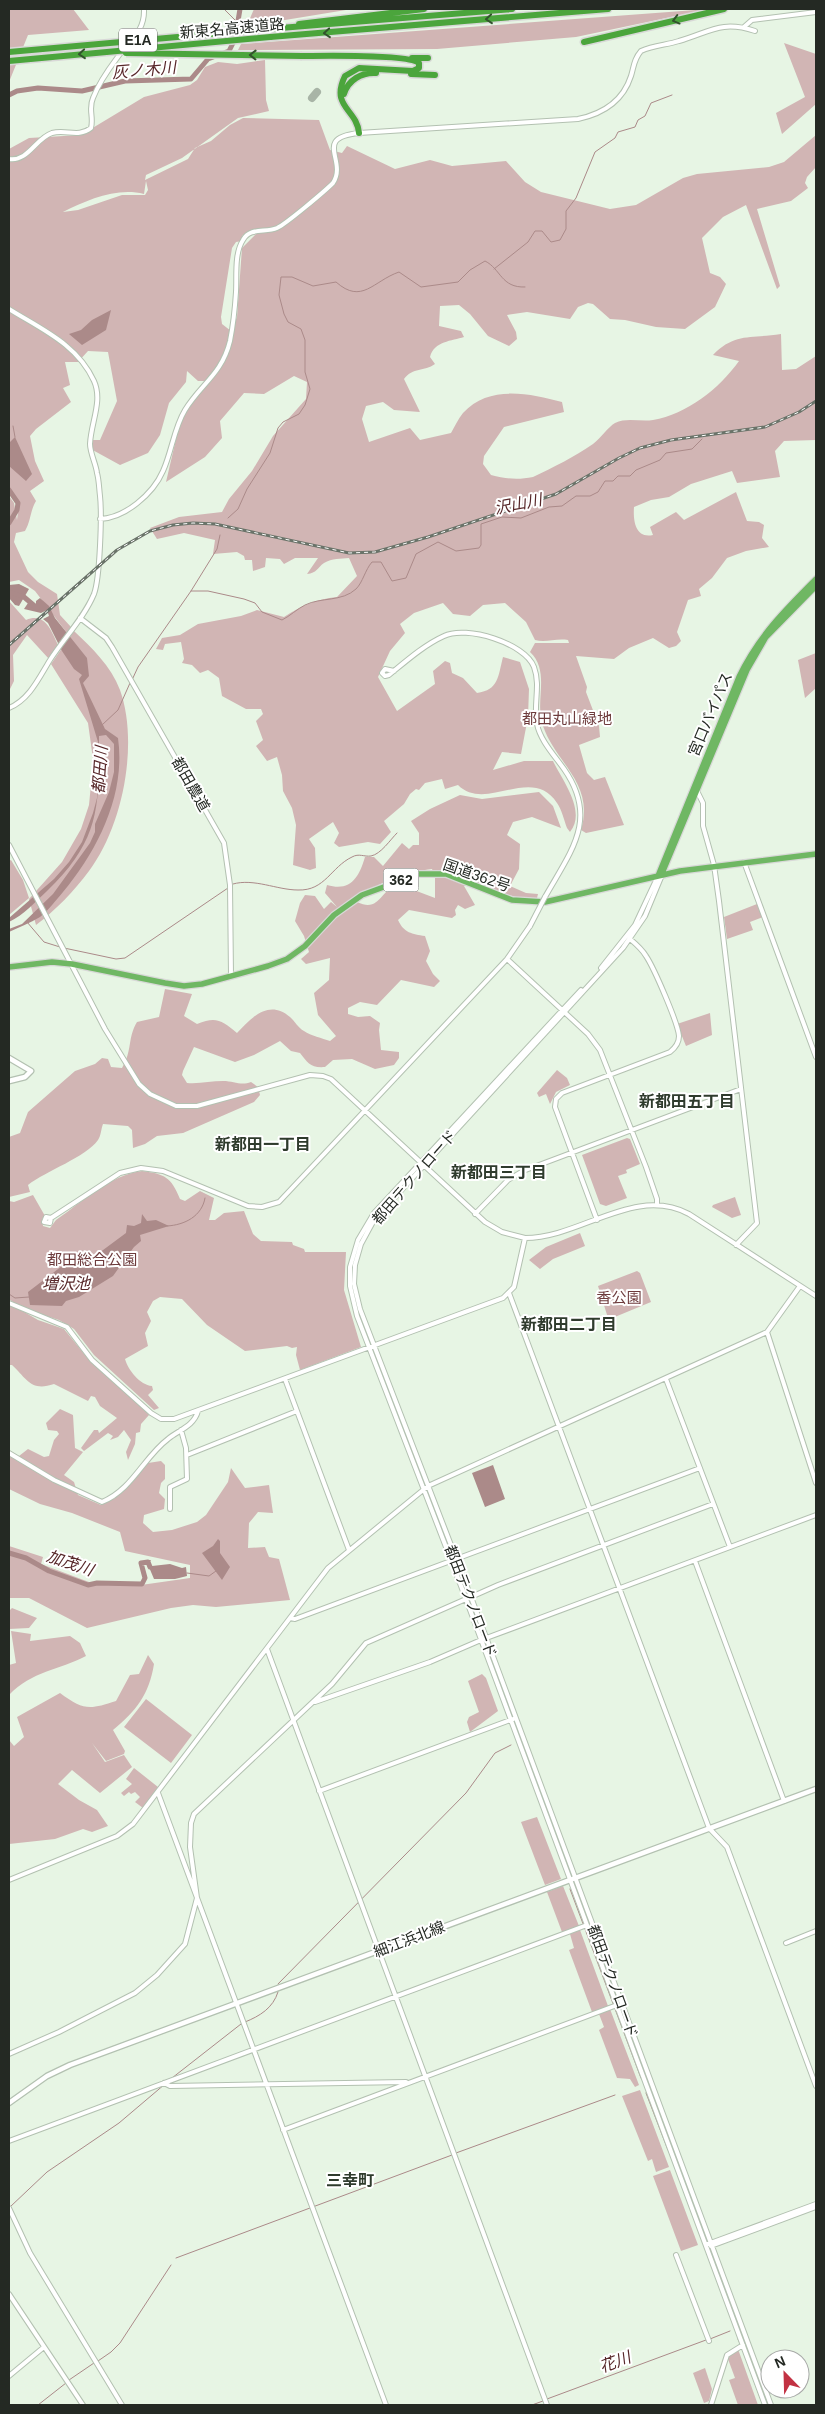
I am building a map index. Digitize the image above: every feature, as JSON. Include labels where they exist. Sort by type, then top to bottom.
[{"type":"highway","points":[[268,29],[313,21],[424,9]]},
{"type":"highway","name":"新東名高速道路","points":[[9,52],[512,9]]},
{"type":"highway","name":"新東名高速道路","points":[[9,60],[608,9]]},
{"type":"highway","points":[[584,42],[724,9]]},
{"type":"highway","points":[[102,52],[428,58]]},
{"type":"highway","points":[[361,133],[356,120],[345,110],[342,103],[344,77],[357,68],[408,71],[419,68],[416,61],[397,58]]},
{"type":"highway","points":[[361,133],[358,118],[347,108],[344,102],[345,90],[353,81],[370,72],[435,75]]},
{"type":"highway","name":"宮口バイパス","points":[[660,876],[702,766],[749,657],[774,622],[816,579]]},
{"type":"highway","name":"宮口バイパス","points":[[660,876],[746,670],[755,654],[778,624],[816,586]]},
{"type":"highway","name":"国道362号","points":[[9,967],[35,963],[72,964],[184,986],[202,984],[279,962],[295,954],[334,915],[362,895],[419,874],[446,874],[501,897],[529,902],[561,899],[660,876],[714,866],[816,854]]},
{"type":"main road","points":[[9,1058],[32,1071],[25,1077],[9,1081]]},
{"type":"main road","name":"細江浜北線","points":[[9,2103],[55,2072],[816,1789]]},
{"type":"street","points":[[9,159],[21,157],[54,132],[78,134],[91,128],[93,120],[90,105],[97,89],[116,58],[140,32],[144,19],[144,9]]},
{"type":"street","points":[[744,27],[752,20],[816,12]]},
{"type":"street","points":[[100,519],[122,514],[139,500],[156,482],[163,471],[184,412],[219,370],[230,342],[236,300],[237,260],[242,241],[255,231],[271,229],[282,225],[329,187],[337,173],[334,142],[340,136],[578,119],[590,116],[609,107],[622,94],[627,86],[634,62],[641,51],[679,42],[715,27],[744,27],[755,31]]},
{"type":"street","points":[[9,309],[56,336],[74,350],[93,379],[97,389],[98,400],[92,424],[90,446],[98,474],[100,519],[94,592],[80,618],[26,696],[9,708]]},
{"type":"street","name":"都田農道","points":[[80,618],[106,638],[224,843],[230,885],[231,976]]},
{"type":"street","points":[[51,1218],[120,1173],[141,1168],[163,1171],[248,1206],[272,1205],[290,1192],[507,959],[530,926],[577,835],[581,821],[581,806],[575,785],[544,741],[536,724],[537,677],[529,658],[513,645],[455,632],[443,636],[394,670]]},
{"type":"street","points":[[697,791],[703,802],[703,826],[714,866],[757,1224],[736,1245]]},
{"type":"street","points":[[9,845],[105,1029],[139,1084],[161,1101],[176,1106],[197,1106],[316,1075],[331,1080],[475,1214],[502,1232],[525,1238],[549,1236],[632,1207],[657,1205],[684,1212],[816,1296]]},
{"type":"street","points":[[744,862],[816,1057]]},
{"type":"street","name":"都田テクノロード","points":[[660,876],[645,916],[630,939],[422,1164],[374,1213],[364,1226],[353,1252],[350,1276],[351,1294],[469,1598],[573,1879],[617,2005],[772,2405]]},
{"type":"street","name":"都田テクノロード","points":[[563,1010],[627,937],[640,918],[660,876]]},
{"type":"street","points":[[597,1220],[555,1107],[556,1099],[562,1093],[670,1052],[675,1047],[678,1039],[675,1023],[652,968],[645,954],[630,939]]},
{"type":"street","points":[[507,959],[597,1044],[611,1074],[632,1130],[657,1199],[657,1205]]},
{"type":"street","points":[[475,1214],[512,1178],[529,1168],[741,1089]]},
{"type":"street","points":[[9,1303],[67,1327],[92,1360],[157,1417],[174,1419],[503,1298],[509,1293],[518,1271],[525,1238]]},
{"type":"street","points":[[9,1880],[117,1836],[138,1819],[328,1568],[426,1487],[767,1332],[800,1286]]},
{"type":"street","points":[[509,1293],[709,1828],[727,1847],[816,2086]]},
{"type":"street","points":[[767,1332],[816,1483]]},
{"type":"street","points":[[666,1378],[730,1547]]},
{"type":"street","points":[[285,1379],[349,1550]]},
{"type":"street","points":[[9,1453],[54,1480],[100,1503],[117,1493],[132,1480],[162,1444],[194,1422],[198,1411]]},
{"type":"street","points":[[187,1455],[297,1411]]},
{"type":"street","points":[[170,1510],[170,1487],[186,1480],[187,1455],[181,1430]]},
{"type":"street","points":[[290,1618],[295,1619],[354,1598],[700,1468]]},
{"type":"street","points":[[9,2054],[59,2032],[135,1993],[157,1975],[185,1944],[197,1898],[190,1847],[191,1823],[194,1814],[332,1684],[366,1643],[498,1585],[713,1504]]},
{"type":"street","points":[[313,1702],[430,1662],[484,1639],[816,1515]]},
{"type":"street","points":[[695,1560],[784,1801]]},
{"type":"street","points":[[267,1649],[546,2402]]},
{"type":"street","points":[[319,1791],[513,1719]]},
{"type":"street","points":[[158,1793],[386,2405]]},
{"type":"street","points":[[9,2141],[589,1925]]},
{"type":"street","name":"都田テクノロード","points":[[589,1925],[709,2245],[765,2405]]},
{"type":"street","points":[[786,1942],[816,1931]]},
{"type":"street","points":[[283,2130],[617,2005]]},
{"type":"street","points":[[165,2083],[410,2082]]},
{"type":"street","points":[[709,2245],[816,2205]]},
{"type":"street","points":[[9,2209],[30,2253],[122,2405]]},
{"type":"street","points":[[676,2255],[709,2341]]},
{"type":"street","points":[[9,2294],[83,2405]]},
{"type":"street","points":[[711,2405],[722,2366],[729,2352],[744,2345]]},
{"type":"street","points":[[9,2376],[44,2347]]},
{"type":"green space","points":[[9,9],[73,9],[89,30],[28,35],[9,82]]},
{"type":"green space","points":[[254,9],[352,9],[285,20],[248,23]]},
{"type":"green space","points":[[709,9],[576,37],[437,49],[238,50],[241,44]]},
{"type":"green space","points":[[784,43],[816,54],[816,104],[782,134],[776,113],[805,97]]},
{"type":"green space","name":"都田丸山緑地","points":[[265,60],[266,100],[269,111],[238,118],[198,147],[211,141],[230,125],[243,118],[319,120],[330,150],[342,153],[347,146],[395,169],[430,160],[452,166],[506,161],[525,182],[541,192],[610,209],[636,205],[683,178],[697,174],[769,167],[784,162],[816,135],[816,167],[807,177],[805,183],[808,188],[791,201],[757,209],[780,286],[777,289],[746,205],[723,217],[702,238],[710,273],[720,277],[726,284],[715,307],[685,329],[656,327],[625,320],[610,319],[593,304],[588,303],[578,307],[570,319],[527,312],[507,315],[516,332],[517,339],[509,346],[488,336],[470,314],[459,305],[440,306],[439,326],[461,331],[464,337],[439,345],[430,357],[435,364],[415,371],[404,379],[420,412],[394,410],[383,402],[366,406],[362,419],[369,442],[410,428],[420,440],[451,433],[463,413],[473,404],[485,398],[497,395],[523,394],[562,402],[564,412],[504,427],[484,456],[483,464],[491,475],[512,479],[528,478],[586,449],[615,423],[624,420],[653,420],[666,417],[701,399],[722,381],[739,361],[713,355],[729,343],[744,338],[781,334],[782,370],[796,369],[816,356],[816,440],[784,441],[775,451],[780,477],[737,483],[732,471],[691,484],[669,497],[651,500],[634,507],[636,527],[642,534],[653,535],[650,527],[676,512],[684,520],[736,492],[747,521],[759,522],[764,525],[762,538],[769,547],[746,551],[727,558],[712,578],[699,589],[701,596],[688,600],[677,632],[681,641],[676,646],[669,648],[653,638],[629,648],[614,659],[576,656],[587,687],[586,692],[599,726],[600,737],[579,745],[587,773],[594,780],[605,777],[624,825],[586,833],[581,830],[584,814],[583,799],[579,786],[556,752],[543,726],[540,707],[540,668],[530,652],[535,643],[569,643],[568,640],[535,640],[526,622],[505,603],[483,605],[470,616],[453,614],[443,603],[414,613],[400,624],[405,633],[390,651],[378,677],[397,711],[435,684],[433,671],[445,661],[450,663],[452,673],[463,678],[477,693],[490,689],[494,685],[503,657],[520,662],[529,689],[528,717],[521,754],[502,752],[493,770],[524,761],[553,761],[571,796],[576,815],[575,824],[570,832],[559,806],[547,792],[535,788],[522,788],[482,794],[469,792],[458,785],[445,789],[442,779],[425,783],[419,790],[416,789],[410,794],[404,804],[384,821],[391,832],[380,844],[368,842],[339,847],[334,843],[339,833],[333,822],[309,839],[315,848],[316,868],[310,870],[293,865],[296,825],[292,808],[283,791],[282,775],[277,757],[267,761],[256,746],[263,740],[256,721],[263,714],[261,709],[246,709],[222,696],[219,678],[208,670],[200,673],[192,665],[182,663],[184,659],[181,642],[165,644],[163,650],[156,649],[162,638],[180,635],[198,624],[241,616],[257,610],[284,617],[322,599],[337,597],[357,576],[349,558],[327,561],[315,571],[307,574],[318,558],[295,558],[284,564],[280,559],[266,558],[265,567],[253,571],[252,560],[245,560],[244,556],[237,552],[213,554],[215,540],[184,533],[157,539],[150,528],[179,517],[222,512],[229,499],[252,471],[273,436],[306,399],[307,382],[294,376],[264,394],[244,393],[220,421],[222,438],[205,457],[166,482],[183,409],[209,381],[198,381],[187,371],[186,382],[169,403],[160,435],[148,453],[120,465],[89,448],[89,440],[100,440],[117,401],[108,352],[88,351],[78,362],[65,362],[70,385],[63,388],[71,402],[36,429],[30,436],[35,461],[44,481],[30,491],[36,501],[25,531],[16,533],[14,542],[28,572],[38,582],[57,594],[60,615],[71,627],[67,633],[35,591],[19,580],[9,582],[9,496],[14,503],[17,520],[19,504],[9,489],[9,149],[29,138],[81,135],[144,97],[190,85],[197,80],[205,67],[218,62],[237,64]],"holes":[[[194,149],[188,159],[145,180],[146,175],[182,158]],[[146,181],[148,190],[145,195],[122,195],[78,210],[63,212],[92,199],[113,193],[134,192],[144,194]],[[273,227],[276,229],[256,234],[242,248],[237,317],[231,331],[222,324],[221,317],[232,248],[236,242],[242,241],[242,236],[249,232]]]},
{"type":"green space","points":[[9,601],[26,620],[38,618],[43,620],[58,645],[49,659],[27,635],[13,655],[14,681],[9,691]]},
{"type":"green space","points":[[74,631],[106,665],[120,690],[126,711],[128,759],[119,808],[101,852],[89,871],[71,893],[36,925],[29,899],[62,862],[81,829],[89,805],[93,759],[88,723],[51,664]]},
{"type":"green space","points":[[816,653],[816,688],[805,698],[798,660]]},
{"type":"green space","points":[[539,792],[553,806],[561,828],[532,817],[513,822],[507,835],[520,844],[519,869],[510,886],[526,893],[538,894],[537,898],[529,899],[513,896],[476,882],[464,886],[475,905],[465,909],[458,905],[455,910],[456,915],[452,918],[409,910],[398,920],[403,928],[409,932],[425,936],[430,951],[426,961],[433,974],[440,981],[434,987],[401,980],[377,1005],[360,1002],[348,1008],[348,1014],[358,1017],[370,1016],[380,1023],[381,1050],[399,1052],[399,1058],[394,1065],[375,1069],[352,1059],[333,1060],[325,1067],[316,1067],[307,1062],[300,1053],[291,1051],[280,1041],[254,1055],[235,1062],[194,1047],[182,1075],[187,1083],[251,1082],[258,1087],[260,1095],[254,1102],[183,1133],[157,1136],[145,1144],[133,1148],[132,1130],[128,1126],[103,1124],[99,1138],[85,1152],[28,1185],[30,1192],[9,1197],[9,1137],[20,1133],[28,1112],[75,1071],[95,1064],[102,1058],[108,1059],[111,1067],[122,1068],[128,1055],[132,1034],[137,1022],[159,1017],[165,989],[192,994],[184,1016],[197,1024],[210,1020],[219,1021],[237,1033],[261,1012],[275,1010],[290,1017],[300,1028],[310,1034],[330,1041],[336,1036],[318,1015],[314,993],[329,980],[330,958],[306,964],[301,959],[309,952],[304,936],[295,921],[300,903],[305,895],[315,896],[324,909],[331,902],[337,907],[325,893],[327,885],[342,886],[353,881],[360,871],[365,857],[374,857],[383,866],[402,843],[409,849],[413,845],[419,845],[419,833],[411,821],[430,809],[460,795],[482,799]],"holes":[[[432,869],[435,877],[435,898],[398,884],[371,905],[357,902],[370,890],[402,876]]]},
{"type":"green space","points":[[11,860],[23,880],[29,898],[9,915],[9,861]]},
{"type":"green space","points":[[757,904],[763,917],[750,922],[753,930],[727,939],[724,917]]},
{"type":"green space","points":[[710,1013],[712,1035],[686,1046],[677,1024]]},
{"type":"green space","points":[[557,1070],[567,1078],[570,1085],[556,1092],[550,1104],[546,1094],[539,1097],[537,1093]]},
{"type":"green space","points":[[627,1138],[630,1139],[640,1164],[626,1170],[627,1173],[618,1176],[627,1198],[606,1206],[600,1204],[582,1155]]},
{"type":"green space","name":"都田総合公園","points":[[142,1171],[162,1175],[174,1186],[180,1199],[185,1201],[200,1191],[214,1198],[209,1220],[215,1220],[224,1213],[244,1211],[253,1234],[261,1241],[292,1242],[293,1245],[304,1249],[305,1252],[346,1252],[344,1290],[361,1347],[300,1370],[296,1355],[297,1347],[287,1346],[245,1351],[207,1325],[182,1299],[160,1297],[153,1301],[147,1312],[151,1321],[145,1333],[148,1346],[125,1359],[135,1376],[143,1383],[152,1386],[153,1390],[148,1395],[159,1408],[154,1410],[94,1355],[74,1329],[59,1320],[21,1308],[9,1299],[9,1201],[14,1202],[33,1195],[45,1216],[42,1219],[43,1226],[50,1228],[56,1220],[108,1184],[119,1178]]},
{"type":"green space","points":[[735,1197],[741,1215],[732,1218],[712,1207],[713,1205]]},
{"type":"green space","points":[[580,1233],[585,1246],[553,1259],[540,1269],[529,1260],[546,1247]]},
{"type":"green space","name":"香公園","points":[[637,1271],[640,1273],[651,1302],[610,1319],[608,1318],[598,1286]]},
{"type":"green space","points":[[9,1303],[38,1320],[64,1329],[90,1361],[131,1396],[149,1415],[141,1424],[140,1432],[136,1433],[135,1444],[128,1460],[126,1452],[131,1440],[124,1430],[118,1437],[110,1440],[113,1436],[108,1433],[84,1451],[81,1448],[94,1430],[98,1430],[99,1433],[117,1418],[100,1406],[95,1397],[91,1396],[88,1401],[54,1384],[46,1386],[35,1385],[30,1383],[12,1365],[9,1365]]},
{"type":"green space","points":[[60,1409],[73,1415],[75,1448],[83,1452],[64,1475],[74,1482],[78,1495],[101,1505],[115,1498],[148,1463],[161,1461],[165,1465],[165,1479],[161,1483],[159,1493],[165,1499],[164,1509],[144,1515],[143,1523],[153,1532],[172,1530],[197,1522],[206,1515],[228,1482],[231,1468],[245,1488],[269,1485],[273,1513],[258,1512],[249,1523],[248,1548],[265,1547],[269,1557],[279,1559],[290,1600],[216,1607],[193,1605],[171,1608],[87,1628],[29,1598],[9,1598],[9,1546],[43,1557],[41,1564],[89,1582],[141,1585],[190,1578],[190,1565],[125,1551],[120,1532],[72,1513],[40,1504],[9,1489],[9,1450],[19,1456],[28,1449],[44,1457],[49,1456],[54,1440],[59,1434],[57,1431],[48,1430],[46,1423]]},
{"type":"green space","points":[[12,1608],[37,1618],[29,1628],[9,1629],[9,1611]]},
{"type":"green space","points":[[11,1631],[31,1634],[30,1641],[70,1636],[80,1643],[86,1656],[36,1676],[9,1695],[9,1665],[16,1663]]},
{"type":"green space","points":[[148,1655],[154,1664],[149,1685],[135,1709],[113,1730],[125,1751],[124,1754],[106,1761],[92,1743],[105,1762],[124,1755],[132,1767],[100,1793],[72,1770],[58,1784],[79,1800],[97,1810],[108,1826],[92,1832],[83,1829],[55,1839],[9,1844],[9,1740],[14,1746],[24,1737],[17,1717],[60,1693],[75,1703],[86,1707],[99,1706],[116,1701],[130,1675],[139,1674]]},
{"type":"green space","points":[[482,1674],[486,1678],[498,1711],[470,1732],[467,1722],[469,1717],[479,1712],[468,1681]]},
{"type":"green space","points":[[146,1699],[192,1735],[171,1763],[124,1727]]},
{"type":"green space","points":[[134,1768],[158,1787],[143,1808],[135,1802],[140,1797],[135,1792],[131,1794],[129,1792],[124,1796],[121,1793],[132,1784],[126,1779]]},
{"type":"green space","points":[[537,1817],[561,1879],[545,1885],[521,1822]]},
{"type":"green space","points":[[563,1886],[579,1926],[562,1932],[547,1892]]},
{"type":"green space","points":[[580,1930],[608,2006],[592,2012],[569,1950],[574,1948],[570,1934]]},
{"type":"green space","points":[[610,2009],[639,2085],[635,2087],[630,2079],[617,2078],[599,2030],[604,2027],[599,2014]]},
{"type":"green space","points":[[640,2090],[669,2167],[656,2172],[652,2159],[648,2161],[622,2096]]},
{"type":"green space","points":[[670,2170],[698,2245],[681,2251],[653,2176]]},
{"type":"green space","points":[[738,2349],[758,2405],[738,2405],[729,2380],[735,2378],[728,2359]]},
{"type":"green space","points":[[705,2368],[712,2389],[709,2401],[704,2403],[693,2373]]},
{"type":"water","points":[[111,310],[106,330],[82,345],[69,334],[81,330],[92,320]]},
{"type":"water","points":[[15,437],[32,474],[26,481],[9,466],[9,443]]},
{"type":"water","points":[[19,584],[29,589],[19,606],[15,605],[9,598],[9,585]]},
{"type":"water","points":[[40,598],[49,606],[55,618],[87,658],[89,676],[83,683],[105,729],[118,738],[118,780],[107,820],[98,840],[76,876],[43,915],[9,932],[9,929],[22,924],[53,894],[90,843],[95,832],[95,824],[109,792],[114,772],[114,744],[106,735],[99,736],[97,802],[87,838],[78,855],[65,872],[29,908],[9,922],[9,918],[54,879],[69,862],[82,842],[97,798],[98,742],[79,679],[82,675],[74,669],[62,651],[48,623],[43,619],[49,616],[47,610],[41,613],[24,609],[28,603],[36,605],[36,601]]},
{"type":"water","name":"増沢池","points":[[142,1214],[147,1221],[156,1220],[169,1226],[140,1235],[141,1241],[134,1247],[113,1276],[79,1297],[66,1301],[62,1306],[30,1305],[28,1292],[62,1266],[92,1268],[99,1253],[126,1233],[127,1225],[134,1226],[141,1223]]},
{"type":"water","points":[[493,1465],[505,1499],[485,1507],[472,1473]]},
{"type":"water","points":[[218,1539],[220,1541],[220,1553],[230,1567],[222,1580],[202,1553],[213,1546]]},
{"type":"water","points":[[146,1560],[151,1560],[149,1563],[152,1566],[170,1564],[182,1568],[186,1567],[187,1576],[175,1579],[154,1579]]},
{"type":"waterway","points":[[224,9],[237,22]]},
{"type":"waterway","name":"灰ノ木川","points":[[9,95],[17,91],[38,88],[82,91],[125,81],[191,79],[208,59],[229,51],[235,39],[240,9]]},
{"type":"waterway","points":[[494,269],[528,242],[535,231],[542,231],[551,242],[560,240],[566,229],[566,211],[576,198],[595,152],[615,138],[618,132],[635,127],[638,120],[645,116],[651,103],[672,95]]},
{"type":"waterway","points":[[228,518],[238,509],[247,489],[270,453],[278,428],[283,422],[299,414],[305,405],[310,389],[305,372],[305,340],[301,329],[288,322],[284,314],[279,295],[281,277],[292,277],[313,286],[336,282],[345,289],[361,291],[399,272],[421,287],[458,282],[470,270],[485,261],[506,281],[525,287]]},
{"type":"waterway","points":[[13,426],[15,437]]},
{"type":"waterway","name":"沢山川","points":[[191,591],[208,591],[244,599],[255,603],[262,612],[282,620],[311,603],[338,598],[350,593],[356,589],[372,562],[381,562],[392,581],[406,578],[416,554],[438,542],[456,551],[479,548],[481,545],[481,524],[502,517],[521,518],[549,507],[562,506],[576,496],[590,496],[598,492],[605,481],[613,481],[618,476],[630,476],[636,470],[660,460],[666,453],[692,449],[702,439]]},
{"type":"waterway","name":"都田川","points":[[9,490],[18,503],[17,510],[9,523]]},
{"type":"waterway","points":[[132,680],[138,667],[191,591],[217,549],[220,535]]},
{"type":"waterway","name":"都田川","points":[[9,592],[24,597],[37,608]]},
{"type":"waterway","points":[[102,725],[118,710],[130,683]]},
{"type":"waterway","points":[[233,884],[249,882],[298,890],[315,887],[352,857],[357,855],[375,855],[397,833]]},
{"type":"waterway","points":[[64,948],[116,959],[125,958],[228,888]]},
{"type":"waterway","points":[[27,922],[44,942],[60,947]]},
{"type":"waterway","points":[[167,1226],[180,1224],[192,1218],[200,1210],[205,1198]]},
{"type":"waterway","points":[[9,1294],[15,1298],[29,1297]]},
{"type":"waterway","name":"加茂川","points":[[9,1553],[26,1558],[49,1571],[88,1585],[97,1583],[142,1584],[145,1578],[141,1563],[148,1562],[150,1567]]},
{"type":"waterway","points":[[187,1573],[209,1576],[216,1571]]},
{"type":"waterway","points":[[278,1984],[466,1793],[495,1753],[511,1745]]},
{"type":"waterway","points":[[570,1889],[641,2078]]},
{"type":"waterway","points":[[245,2022],[265,2011],[273,2003],[278,1992]]},
{"type":"waterway","points":[[172,2078],[241,2024]]},
{"type":"waterway","points":[[10,2207],[47,2172],[119,2123],[165,2084]]},
{"type":"waterway","points":[[646,2093],[668,2150]]},
{"type":"waterway","points":[[456,2153],[615,2095]]},
{"type":"waterway","points":[[176,2258],[452,2155]]},
{"type":"waterway","points":[[98,2361],[120,2343],[171,2265]]},
{"type":"waterway","name":"花川","points":[[710,2339],[730,2331]]},
{"type":"waterway","points":[[738,2339],[740,2343]]},
{"type":"waterway","name":"花川","points":[[547,2399],[706,2340]]},
{"type":"waterway","points":[[743,2351],[761,2400]]},
{"type":"waterway","points":[[69,2380],[94,2363]]},
{"type":"waterway","points":[[38,2405],[66,2383]]},
{"type":"waterway","name":"花川","points":[[532,2405],[543,2401]]},
{"type":"taxiway","points":[[312,98],[317,92]]},
{"type":"railway","points":[[9,645],[117,550],[150,531],[173,525],[193,523],[215,524],[349,553],[375,552],[428,537],[556,494],[640,448],[671,440],[765,427],[799,412],[816,401]]},
{"type":"district","name":"新都田五丁目","points":[[687,1101]]},
{"type":"district","name":"新都田一丁目","points":[[263,1144]]},
{"type":"district","name":"新都田三丁目","points":[[499,1172]]},
{"type":"district","name":"新都田二丁目","points":[[569,1324]]},
{"type":"district","name":"三幸町","points":[[350,2180]]}]
